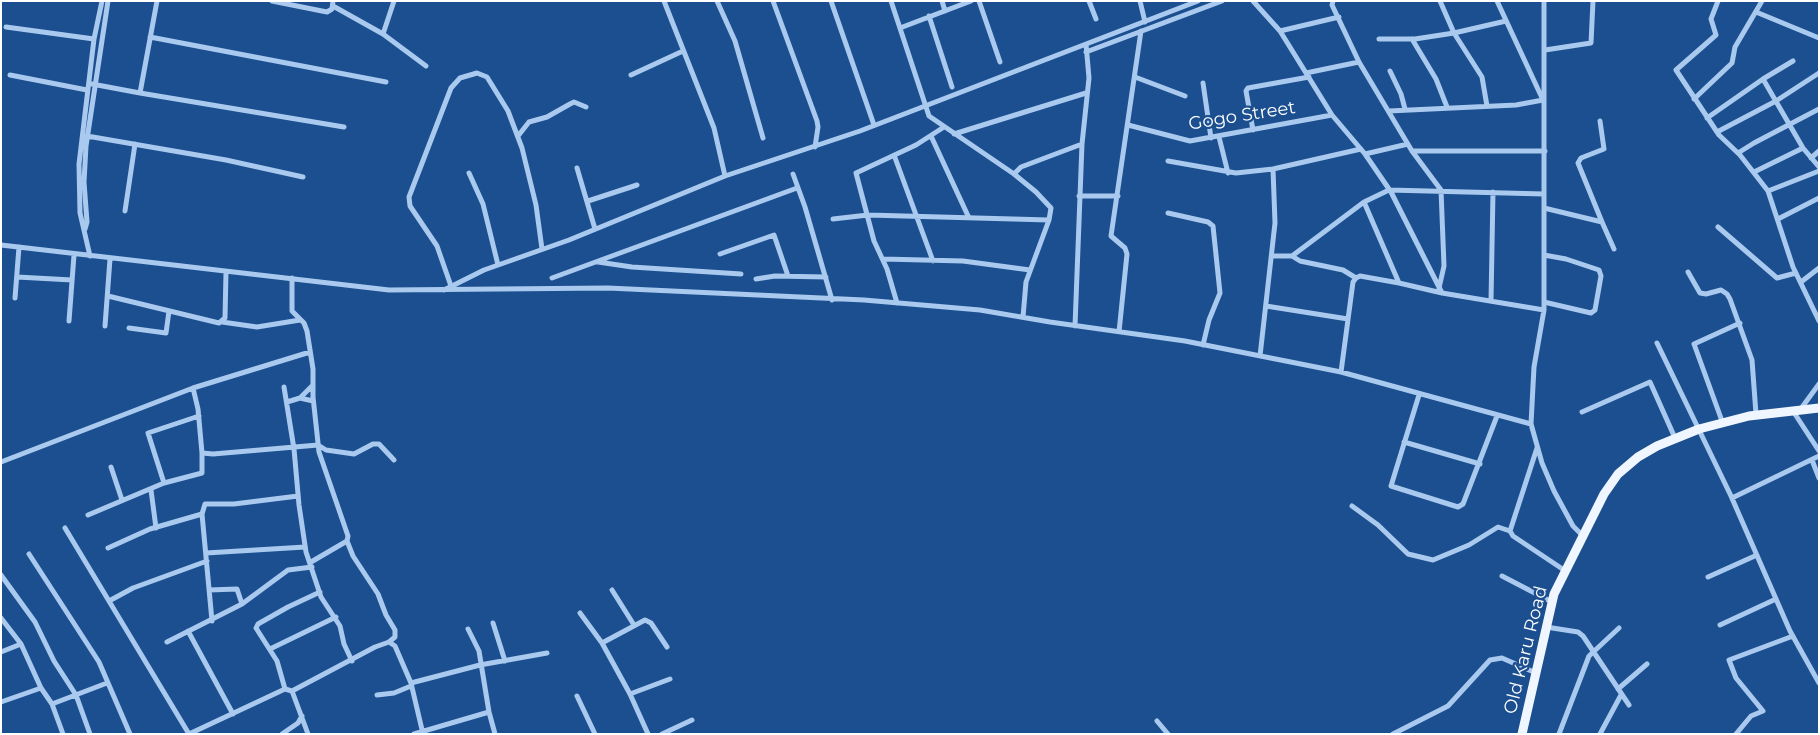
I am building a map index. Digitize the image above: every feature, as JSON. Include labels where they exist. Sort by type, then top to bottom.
[{"type":"main road","name":"Old Karu Road","points":[[1522,734],[1552,602],[1564,570],[1609,486],[1618,474],[1638,457],[1675,438],[1722,421],[1756,414],[1819,408]]},
{"type":"street","points":[[85,230],[87,222],[84,182],[94,39],[102,1]]},
{"type":"street","points":[[90,256],[81,220],[78,182],[80,144],[87,90],[91,84],[108,1]]},
{"type":"street","points":[[140,93],[157,1]]},
{"type":"street","points":[[272,1],[327,12],[333,4],[383,34],[426,66]]},
{"type":"street","points":[[383,34],[394,1]]},
{"type":"street","points":[[664,1],[714,128],[725,176]]},
{"type":"street","points":[[717,1],[735,41],[763,138]]},
{"type":"street","points":[[773,1],[817,121],[815,146]]},
{"type":"street","points":[[831,1],[874,125]]},
{"type":"street","points":[[891,1],[927,105],[929,116],[1014,174],[1048,203],[1051,208],[1049,220],[1026,282],[1023,317]]},
{"type":"street","points":[[942,1],[945,10]]},
{"type":"street","points":[[900,28],[971,1]]},
{"type":"street","points":[[979,1],[1000,62]]},
{"type":"street","points":[[1090,1],[1096,20]]},
{"type":"street","points":[[1119,332],[1127,254],[1125,248],[1111,236],[1144,22],[1140,1]]},
{"type":"street","points":[[442,291],[498,265],[595,229],[725,176],[874,125],[1198,1]]},
{"type":"street","points":[[1086,52],[1222,1]]},
{"type":"street","points":[[1253,1],[1280,31],[1332,115],[1363,152],[1389,190],[1440,290]]},
{"type":"street","points":[[1333,1],[1332,5],[1359,62],[1412,151],[1441,190],[1444,266],[1440,290]]},
{"type":"street","points":[[1440,1],[1454,33],[1482,76],[1486,106]]},
{"type":"street","points":[[1497,1],[1543,100]]},
{"type":"street","points":[[1544,1],[1544,310],[1534,367],[1530,424],[1542,463],[1564,511],[1582,536]]},
{"type":"street","points":[[1545,50],[1591,43],[1593,1]]},
{"type":"street","points":[[1718,1],[1711,19],[1716,35],[1676,70],[1716,132],[1738,153],[1768,191],[1796,273],[1819,322]]},
{"type":"street","points":[[1694,99],[1732,63],[1735,47],[1762,1]]},
{"type":"street","points":[[1756,12],[1819,38]]},
{"type":"street","points":[[929,16],[952,87]]},
{"type":"street","points":[[1280,31],[1339,17]]},
{"type":"street","points":[[1379,38],[1412,38],[1454,33],[1506,21]]},
{"type":"street","points":[[6,27],[94,39]]},
{"type":"street","points":[[150,36],[386,82]]},
{"type":"street","points":[[1412,38],[1436,79],[1447,107]]},
{"type":"street","points":[[1075,326],[1079,196],[1086,93],[1089,78],[1086,44]]},
{"type":"street","points":[[632,75],[683,50]]},
{"type":"street","points":[[1707,118],[1763,78],[1793,61]]},
{"type":"street","points":[[1253,130],[1246,91],[1248,88],[1359,62]]},
{"type":"street","points":[[1390,71],[1401,94],[1405,109]]},
{"type":"street","points":[[1716,132],[1776,101],[1819,73]]},
{"type":"street","points":[[452,286],[437,246],[409,201],[418,170],[455,82],[467,75],[477,74],[487,77],[508,111],[518,136],[536,205],[542,249]]},
{"type":"street","points":[[10,75],[87,90]]},
{"type":"street","points":[[1135,76],[1185,96]]},
{"type":"street","points":[[1763,78],[1802,148],[1819,169],[1768,191]]},
{"type":"street","points":[[1203,83],[1211,138]]},
{"type":"street","points":[[91,84],[344,127]]},
{"type":"street","points":[[954,134],[1086,93]]},
{"type":"street","points":[[1389,111],[1516,105],[1543,100]]},
{"type":"street","points":[[518,136],[529,122],[547,117],[574,102],[586,106]]},
{"type":"street","points":[[1738,153],[1819,109]]},
{"type":"street","name":"Gogo Street","points":[[1128,124],[1187,141],[1219,137],[1332,115]]},
{"type":"street","points":[[1600,121],[1604,149],[1581,158],[1578,163],[1614,249]]},
{"type":"street","points":[[897,303],[883,260],[874,241],[856,173],[931,136],[944,127]]},
{"type":"street","points":[[87,136],[226,160],[303,177]]},
{"type":"street","points":[[931,136],[969,218]]},
{"type":"street","points":[[1219,137],[1228,173]]},
{"type":"street","points":[[125,211],[134,144]]},
{"type":"street","points":[[1014,174],[1021,167],[1082,144]]},
{"type":"street","points":[[1168,161],[1228,173],[1273,169],[1408,144]]},
{"type":"street","points":[[1754,172],[1802,148]]},
{"type":"street","points":[[1412,151],[1545,151]]},
{"type":"street","points":[[1811,158],[1819,151]]},
{"type":"street","points":[[894,155],[933,261]]},
{"type":"street","points":[[577,168],[595,229]]},
{"type":"street","points":[[1260,356],[1275,223],[1273,169]]},
{"type":"street","points":[[469,173],[483,204],[498,265]]},
{"type":"street","points":[[793,174],[832,300]]},
{"type":"street","points":[[588,201],[638,185]]},
{"type":"street","points":[[552,278],[797,188]]},
{"type":"street","points":[[1292,256],[1364,202],[1389,190],[1544,194]]},
{"type":"street","points":[[1491,301],[1494,192]]},
{"type":"street","points":[[1079,196],[1118,196]]},
{"type":"street","points":[[1778,219],[1819,198]]},
{"type":"street","points":[[1364,202],[1399,283]]},
{"type":"street","points":[[1544,208],[1602,222]]},
{"type":"street","points":[[1168,213],[1208,222],[1214,229],[1220,293],[1209,320],[1203,345]]},
{"type":"street","points":[[833,219],[868,215],[1049,220]]},
{"type":"street","points":[[1718,227],[1777,278],[1796,273]]},
{"type":"street","points":[[720,254],[774,235],[788,276]]},
{"type":"street","points":[[1,245],[74,255],[389,290],[608,288],[897,303],[980,310],[1203,345],[1341,372],[1530,424]]},
{"type":"street","points":[[15,298],[19,248]]},
{"type":"street","points":[[69,321],[74,255]]},
{"type":"street","points":[[1272,256],[1292,256],[1300,261],[1343,270],[1356,278]]},
{"type":"street","points":[[1544,256],[1566,259],[1599,270],[1601,276],[1595,310],[1591,313],[1544,302]]},
{"type":"street","points":[[105,326],[110,259]]},
{"type":"street","points":[[883,260],[964,261],[1030,270]]},
{"type":"street","points":[[597,262],[632,268],[742,274]]},
{"type":"street","points":[[1801,282],[1819,268]]},
{"type":"street","points":[[222,322],[225,318],[226,272]]},
{"type":"street","points":[[1688,272],[1700,293],[1706,294],[1721,290],[1727,294],[1740,323],[1752,360],[1756,414]]},
{"type":"street","points":[[756,279],[788,276],[826,277]]},
{"type":"street","points":[[1341,372],[1353,282],[1360,276],[1544,310]]},
{"type":"street","points":[[17,277],[72,280]]},
{"type":"street","points":[[65,528],[189,734],[286,689],[292,691],[374,647],[389,642],[395,637],[396,630],[386,615],[378,594],[353,556],[318,445],[310,352],[306,328],[292,311],[292,278]]},
{"type":"street","points":[[108,296],[216,322],[258,327],[300,320]]},
{"type":"street","points":[[1266,306],[1348,319]]},
{"type":"street","points":[[129,328],[166,333],[170,311]]},
{"type":"street","points":[[1722,421],[1694,344],[1740,323]]},
{"type":"street","points":[[1657,344],[1732,498],[1793,636],[1819,683]]},
{"type":"street","points":[[1,462],[193,388],[310,352]]},
{"type":"street","points":[[1582,412],[1650,382],[1675,438]]},
{"type":"street","points":[[1819,384],[1796,410],[1819,451]]},
{"type":"street","points":[[287,402],[300,398],[313,385]]},
{"type":"street","points":[[284,387],[294,447],[305,547],[320,592],[336,617],[344,644],[352,660]]},
{"type":"street","points":[[88,515],[164,483],[202,473],[199,416],[193,388]]},
{"type":"street","points":[[1419,395],[1391,486],[1458,507],[1463,504],[1497,416]]},
{"type":"street","points":[[300,398],[313,401]]},
{"type":"street","points":[[164,483],[148,433],[199,416]]},
{"type":"street","points":[[1404,442],[1480,464]]},
{"type":"street","points":[[202,453],[213,454],[318,445],[326,450],[354,454],[373,444],[378,444],[394,460]]},
{"type":"street","points":[[1510,531],[1537,446]]},
{"type":"street","points":[[1732,498],[1819,456]]},
{"type":"street","points":[[1812,460],[1819,478]]},
{"type":"street","points":[[111,467],[122,500]]},
{"type":"street","points":[[151,490],[156,528]]},
{"type":"street","points":[[212,621],[202,514],[205,504],[234,504],[298,496]]},
{"type":"street","points":[[1352,506],[1378,524],[1408,554],[1432,560],[1469,545],[1498,527],[1510,531],[1513,536],[1564,570]]},
{"type":"street","points":[[108,548],[156,528],[202,514]]},
{"type":"street","points":[[167,642],[212,621],[242,604],[288,570],[311,564],[347,541]]},
{"type":"street","points":[[206,553],[305,547]]},
{"type":"street","points":[[29,554],[99,662],[130,734]]},
{"type":"street","points":[[1708,578],[1757,555]]},
{"type":"street","points":[[109,600],[133,588],[207,560]]},
{"type":"street","points":[[1,575],[35,622],[54,661],[76,695],[90,734]]},
{"type":"street","points":[[1502,576],[1552,602]]},
{"type":"street","points":[[209,590],[237,589],[242,604]]},
{"type":"street","points":[[612,590],[634,625]]},
{"type":"street","points":[[286,689],[277,661],[256,629],[258,624],[320,592]]},
{"type":"street","points":[[1720,625],[1776,599]]},
{"type":"street","points":[[580,613],[602,643],[630,694],[648,734]]},
{"type":"street","points":[[270,649],[336,617]]},
{"type":"street","points":[[1,618],[21,644],[41,688],[52,704],[63,734]]},
{"type":"street","points":[[602,643],[645,620],[648,621],[667,647]]},
{"type":"street","points":[[493,623],[505,660]]},
{"type":"street","points":[[1546,626],[1578,632],[1594,651],[1629,705]]},
{"type":"street","points":[[1559,734],[1581,680],[1586,660],[1619,628]]},
{"type":"street","points":[[468,629],[479,651],[489,712],[495,734]]},
{"type":"street","points":[[188,631],[233,714]]},
{"type":"street","points":[[1736,734],[1751,716],[1763,712],[1736,678],[1729,660],[1793,636]]},
{"type":"street","points":[[389,642],[395,646],[411,685],[418,708],[422,732]]},
{"type":"street","points":[[1,652],[21,644]]},
{"type":"street","points":[[377,695],[394,693],[411,685],[480,665],[547,653]]},
{"type":"street","points":[[1393,734],[1448,706],[1490,660],[1502,658],[1536,673]]},
{"type":"street","points":[[1600,734],[1620,692],[1647,664]]},
{"type":"street","points":[[630,694],[670,679]]},
{"type":"street","points":[[52,704],[108,682]]},
{"type":"street","points":[[1,702],[41,688]]},
{"type":"street","points":[[292,691],[308,734]]},
{"type":"street","points":[[578,696],[595,734]]},
{"type":"street","points":[[414,734],[489,712]]},
{"type":"street","points":[[282,734],[298,723],[302,716]]},
{"type":"street","points":[[662,734],[692,720]]},
{"type":"street","points":[[1157,721],[1168,734]]},
{"type":"street","points":[[298,723],[305,725]]}]
